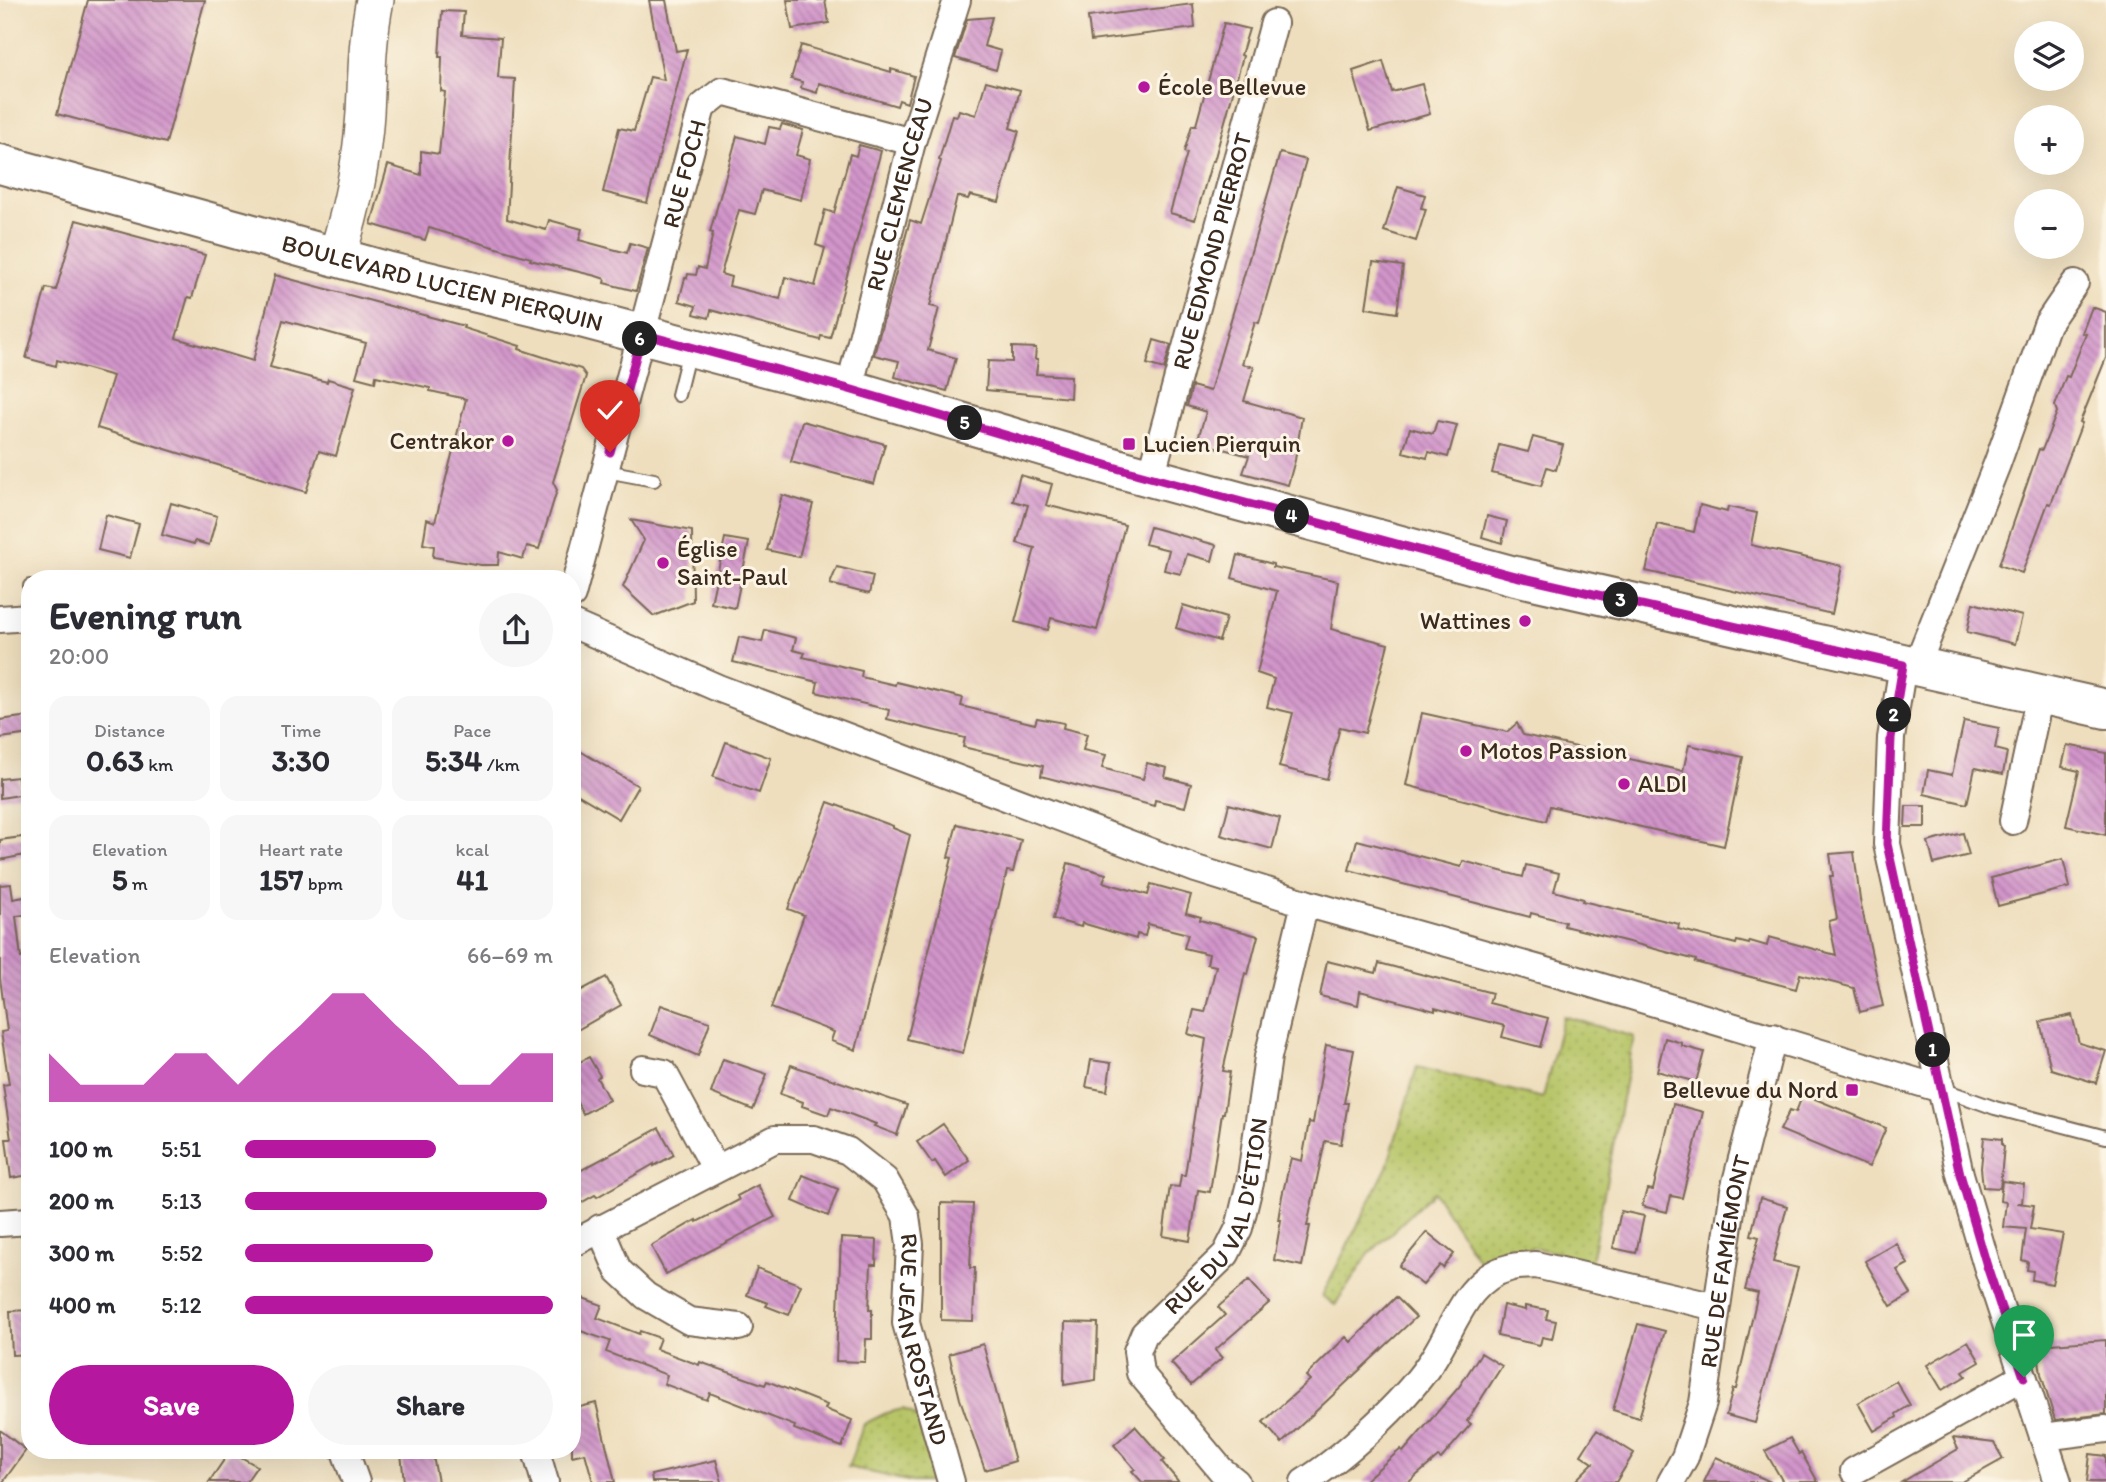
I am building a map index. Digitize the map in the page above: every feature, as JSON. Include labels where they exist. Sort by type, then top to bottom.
[{"type":"main road","name":"BOULEVARD LUCIEN PIERQUIN","points":[[0,164],[337,256],[849,389],[1152,477],[1511,575],[2106,709]]},
{"type":"street","points":[[337,256],[357,182],[365,115],[369,30],[375,0]]},
{"type":"street","name":"RUE CLEMENCEAU","points":[[849,389],[912,142],[957,0]]},
{"type":"street","name":"RUE EDMOND PIERROT","points":[[1152,477],[1274,23]]},
{"type":"street","name":"RUE FOCH","points":[[642,334],[702,107],[722,91],[912,142]]},
{"type":"street","points":[[2058,1482],[1987,1266],[1960,1174],[1887,844],[1891,738],[1909,666],[1997,464],[2047,324],[2075,283]]},
{"type":"street","points":[[579,570],[642,334]]},
{"type":"street","points":[[0,619],[21,618]]},
{"type":"street","points":[[581,628],[718,688],[1196,869],[1305,903],[1773,1037],[1941,1089]]},
{"type":"street","points":[[2013,821],[2040,694]]},
{"type":"street","name":"RUE DU VAL D'ÉTION","points":[[1236,1482],[1221,1470],[1140,1373],[1137,1352],[1144,1334],[1226,1254],[1239,1228],[1250,1183],[1269,1057],[1305,903]]},
{"type":"street","name":"RUE DE FAMIÉMONT","points":[[1671,1482],[1685,1457],[1703,1403],[1734,1190],[1773,1037]]},
{"type":"street","points":[[643,1069],[664,1073],[715,1168]]},
{"type":"street","name":"RUE JEAN ROSTAND","points":[[581,1239],[775,1139],[814,1139],[848,1151],[885,1180],[906,1216],[910,1244],[906,1323],[951,1482]]},
{"type":"street","points":[[0,1223],[21,1222]]},
{"type":"street","points":[[600,1228],[618,1270],[646,1296],[689,1321],[739,1327]]},
{"type":"street","points":[[1304,1482],[1326,1468],[1392,1408],[1430,1365],[1456,1315],[1477,1285],[1507,1268],[1536,1265],[1716,1307]]},
{"type":"street","points":[[1854,1472],[2024,1377]]},
{"type":"street","points":[[2043,1437],[2106,1429]]},
{"type":"street","points":[[348,1459],[356,1482]]},
{"type":"street","points":[[538,1459],[545,1482]]},
{"type":"lane","points":[[678,395],[689,348]]},
{"type":"lane","points":[[606,471],[654,480]]},
{"type":"lane","points":[[1941,1089],[1995,1108],[2106,1137]]},
{"type":"green space","points":[[1563,1016],[1634,1037],[1591,1261],[1533,1247],[1480,1263],[1434,1192],[1369,1254],[1335,1305],[1322,1296],[1387,1167],[1417,1067],[1543,1098]]},
{"type":"green space","points":[[903,1409],[917,1416],[934,1482],[912,1482],[848,1467],[864,1424],[886,1413]]},
{"type":"building","points":[[88,0],[205,0],[166,143],[57,114]]},
{"type":"building","points":[[649,0],[666,0],[676,51],[687,49],[647,203],[603,192],[619,128],[634,131],[650,77],[664,80]]},
{"type":"building","points":[[787,0],[825,0],[829,23],[792,29]]},
{"type":"building","points":[[1193,4],[1195,28],[1091,41],[1088,17]]},
{"type":"building","points":[[442,11],[464,12],[462,35],[501,38],[498,78],[515,79],[507,219],[546,230],[549,220],[582,229],[579,240],[627,253],[630,243],[648,248],[636,291],[604,283],[605,279],[596,276],[530,260],[531,258],[429,228],[425,240],[371,224],[388,165],[421,175],[421,151],[439,154],[445,92],[441,91],[442,57],[439,57]]},
{"type":"building","points":[[992,17],[984,46],[1001,51],[996,70],[955,58],[967,19]]},
{"type":"building","points":[[1224,23],[1249,29],[1214,161],[1195,220],[1170,213],[1187,153],[1184,152],[1192,125],[1196,125]]},
{"type":"building","points":[[801,45],[891,72],[891,69],[914,76],[907,103],[899,100],[897,106],[819,83],[817,93],[801,88],[802,82],[791,79]]},
{"type":"building","points":[[1383,61],[1392,92],[1422,84],[1430,114],[1370,131],[1353,71]]},
{"type":"building","points":[[986,81],[1020,90],[1010,128],[1019,131],[999,202],[970,195],[968,199],[957,196],[930,306],[939,308],[928,350],[956,358],[947,391],[895,377],[899,361],[874,355],[910,220],[921,224],[952,115],[957,116],[959,110],[976,115]]},
{"type":"building","points":[[782,124],[803,130],[796,155],[810,159],[801,200],[762,190],[755,214],[739,210],[721,274],[731,277],[729,286],[780,299],[785,277],[815,286],[825,248],[816,245],[825,210],[834,213],[850,154],[856,156],[859,145],[881,151],[830,338],[821,336],[820,340],[711,310],[709,318],[694,314],[696,306],[679,301],[688,274],[696,275],[698,267],[705,269],[713,233],[710,232],[737,136],[765,144],[769,127],[780,129]]},
{"type":"building","points":[[1280,153],[1306,160],[1259,323],[1255,322],[1242,364],[1254,367],[1244,401],[1302,417],[1288,485],[1243,473],[1249,456],[1197,442],[1206,412],[1187,406],[1192,386],[1210,391]]},
{"type":"building","points":[[1398,187],[1425,195],[1421,208],[1426,209],[1416,241],[1384,231]]},
{"type":"building","points":[[76,220],[205,255],[192,298],[188,297],[176,338],[253,361],[275,275],[464,326],[463,328],[520,346],[519,349],[581,369],[586,376],[553,482],[557,490],[539,549],[527,546],[523,559],[499,552],[498,565],[433,557],[434,546],[423,544],[427,519],[435,522],[466,399],[376,376],[375,382],[356,377],[366,343],[283,320],[270,367],[355,387],[336,456],[319,451],[306,492],[97,428],[113,376],[57,360],[56,366],[26,358],[46,288],[56,290]]},
{"type":"building","points":[[1373,262],[1403,266],[1397,313],[1366,308]]},
{"type":"building","points":[[2092,307],[2106,312],[2106,358],[2022,573],[1999,565],[2039,449],[2042,450],[2057,412],[2055,406],[2066,376],[2069,377],[2086,334],[2082,333]]},
{"type":"building","points":[[1154,340],[1171,345],[1164,369],[1147,364]]},
{"type":"building","points":[[1012,347],[1036,348],[1036,374],[1071,376],[1070,398],[986,390],[988,361],[1012,362]]},
{"type":"building","points":[[802,421],[885,444],[874,484],[791,462]]},
{"type":"building","points":[[1437,421],[1457,425],[1448,457],[1429,452],[1427,458],[1403,452],[1410,428],[1433,434]]},
{"type":"building","points":[[1533,437],[1563,445],[1556,470],[1547,467],[1541,486],[1492,473],[1499,445],[1528,452]]},
{"type":"building","points":[[1020,475],[1052,484],[1046,505],[1125,525],[1097,630],[1051,618],[1048,630],[1015,622],[1035,548],[1017,543],[1028,505],[1013,501]]},
{"type":"building","points":[[782,495],[813,504],[799,557],[767,550]]},
{"type":"building","points":[[171,503],[217,516],[209,545],[195,541],[194,544],[162,535]]},
{"type":"building","points":[[1700,505],[1727,512],[1728,507],[1757,513],[1751,545],[1842,566],[1832,614],[1646,571],[1657,524],[1694,532]]},
{"type":"building","points":[[106,515],[139,524],[130,558],[98,550]]},
{"type":"building","points":[[1487,516],[1507,521],[1502,543],[1482,537]]},
{"type":"building","name":"Église Saint-Paul","points":[[631,520],[692,531],[693,601],[654,616],[623,587],[644,540]]},
{"type":"building","points":[[1150,527],[1216,545],[1212,561],[1187,554],[1181,574],[1164,570],[1169,550],[1145,544]]},
{"type":"building","points":[[725,538],[749,542],[735,608],[711,603]]},
{"type":"building","points":[[1238,555],[1273,564],[1273,567],[1338,581],[1331,629],[1388,644],[1365,733],[1340,727],[1327,779],[1279,767],[1293,713],[1267,707],[1274,679],[1257,673],[1277,591],[1232,578]]},
{"type":"building","points":[[837,567],[873,576],[869,594],[830,584]]},
{"type":"building","points":[[1973,603],[2022,616],[2015,644],[1967,632]]},
{"type":"building","points":[[1183,605],[1226,618],[1219,641],[1176,628]]},
{"type":"building","points":[[765,630],[796,638],[793,650],[805,653],[803,657],[862,671],[861,677],[895,685],[896,682],[963,698],[961,706],[1035,724],[1037,718],[1064,723],[1063,728],[1087,734],[1083,750],[1106,755],[1102,768],[1143,779],[1147,763],[1167,768],[1165,777],[1191,784],[1185,807],[1155,800],[1154,806],[1041,776],[1043,766],[963,747],[965,738],[887,719],[889,710],[816,692],[818,682],[733,662],[739,637],[762,642]]},
{"type":"building","name":"ALDI","points":[[1422,713],[1507,732],[1517,723],[1523,735],[1683,771],[1689,745],[1743,757],[1724,846],[1550,806],[1546,821],[1406,785]]},
{"type":"building","points":[[21,717],[21,735],[0,738],[0,720]]},
{"type":"building","points":[[1964,721],[1999,728],[1995,749],[2007,752],[2003,774],[1975,768],[1967,804],[1924,794],[1928,770],[1952,775]]},
{"type":"building","points":[[726,742],[771,758],[759,793],[713,777]]},
{"type":"building","points":[[2067,745],[2106,753],[2106,835],[2066,826],[2079,771],[2062,767]]},
{"type":"building","points":[[581,751],[638,786],[619,819],[581,796]]},
{"type":"building","points":[[18,777],[20,795],[0,798],[0,779]]},
{"type":"building","points":[[828,802],[910,835],[856,1050],[831,1041],[834,1032],[771,1008],[804,915],[788,909]]},
{"type":"building","points":[[1229,804],[1280,818],[1272,849],[1221,835]]},
{"type":"building","points":[[1906,806],[1925,806],[1925,827],[1905,827]]},
{"type":"building","points":[[957,824],[1021,840],[1013,872],[1007,871],[963,1053],[907,1039],[952,858],[948,857]]},
{"type":"building","points":[[1963,833],[1969,855],[1934,864],[1928,842]]},
{"type":"building","points":[[21,837],[21,856],[0,860],[0,840]]},
{"type":"building","points":[[1357,840],[1461,867],[1463,861],[1523,877],[1526,865],[1559,873],[1554,891],[1583,899],[1582,901],[1679,924],[1678,929],[1736,944],[1737,941],[1749,944],[1750,941],[1767,946],[1769,937],[1836,955],[1829,921],[1837,919],[1830,876],[1833,876],[1830,854],[1854,852],[1860,900],[1883,1006],[1860,1012],[1854,988],[1800,974],[1796,989],[1564,926],[1565,922],[1531,913],[1530,917],[1349,870]]},
{"type":"building","points":[[2063,859],[2070,887],[1998,906],[1991,878]]},
{"type":"building","points":[[1068,863],[1106,874],[1103,882],[1148,895],[1151,884],[1191,895],[1186,913],[1201,917],[1200,920],[1258,936],[1248,974],[1245,973],[1223,1071],[1230,1072],[1210,1192],[1198,1190],[1190,1241],[1163,1236],[1170,1186],[1179,1187],[1181,1175],[1185,1175],[1206,1039],[1188,1034],[1194,1010],[1205,1012],[1216,966],[1207,964],[1209,954],[1184,948],[1188,934],[1148,924],[1145,936],[1137,934],[1136,939],[1082,923],[1081,927],[1053,919]]},
{"type":"building","points":[[11,884],[13,899],[21,898],[21,915],[16,916],[21,958],[21,1176],[11,1178],[6,1139],[11,1139],[3,1085],[9,1084],[1,1032],[7,1031],[0,978],[0,885]]},
{"type":"building","points":[[1327,961],[1376,973],[1379,963],[1492,993],[1489,1003],[1548,1018],[1540,1047],[1502,1037],[1505,1026],[1435,1008],[1435,1011],[1360,991],[1358,1005],[1320,996]]},
{"type":"building","points":[[606,977],[621,1005],[581,1028],[581,990]]},
{"type":"building","points":[[661,1005],[710,1022],[698,1056],[650,1035]]},
{"type":"building","points":[[2072,1015],[2079,1043],[2106,1051],[2096,1083],[2051,1069],[2040,1022]]},
{"type":"building","points":[[1665,1038],[1704,1052],[1696,1082],[1657,1071]]},
{"type":"building","points":[[1326,1045],[1354,1050],[1344,1103],[1348,1103],[1341,1144],[1325,1141],[1307,1226],[1310,1226],[1302,1266],[1274,1260],[1281,1220],[1278,1220],[1291,1158],[1302,1161],[1309,1122],[1313,1123]]},
{"type":"building","points":[[589,1057],[609,1100],[583,1114],[581,1110],[581,1061]]},
{"type":"building","points":[[723,1059],[767,1074],[753,1110],[711,1093]]},
{"type":"building","points":[[1091,1060],[1111,1063],[1107,1091],[1086,1087]]},
{"type":"building","points":[[791,1065],[907,1105],[897,1135],[831,1107],[828,1115],[802,1106],[803,1102],[780,1094]]},
{"type":"building","points":[[1803,1094],[1886,1128],[1869,1167],[1780,1130],[1790,1110],[1796,1112]]},
{"type":"building","points":[[1673,1104],[1703,1112],[1682,1198],[1671,1196],[1667,1212],[1642,1206],[1647,1189],[1653,1190]]},
{"type":"building","points":[[943,1124],[969,1160],[946,1177],[917,1142]]},
{"type":"building","points":[[659,1128],[674,1155],[581,1203],[581,1170]]},
{"type":"building","points":[[1984,1137],[2002,1139],[2004,1146],[2000,1188],[1983,1187],[1981,1168]]},
{"type":"building","points":[[803,1175],[838,1189],[828,1216],[793,1201]]},
{"type":"building","points":[[2002,1181],[2024,1184],[2022,1203],[2017,1203],[2034,1205],[2030,1229],[2063,1234],[2052,1284],[2032,1280],[2033,1271],[2027,1270],[2028,1262],[2022,1260],[2026,1229],[2003,1227],[2006,1202],[2000,1201]]},
{"type":"building","points":[[758,1185],[775,1217],[666,1274],[651,1246],[696,1220],[697,1222],[739,1200],[737,1196]]},
{"type":"building","points":[[1760,1198],[1787,1206],[1773,1262],[1798,1268],[1755,1423],[1726,1415],[1733,1389],[1736,1389],[1758,1293],[1745,1290],[1759,1237],[1751,1235]]},
{"type":"building","points":[[941,1203],[973,1204],[970,1268],[975,1268],[973,1321],[941,1320]]},
{"type":"building","points":[[1621,1211],[1644,1216],[1636,1253],[1613,1248]]},
{"type":"building","points":[[1427,1232],[1454,1254],[1443,1268],[1440,1265],[1423,1285],[1399,1266]]},
{"type":"building","points":[[841,1238],[877,1240],[876,1265],[871,1265],[869,1310],[872,1310],[872,1339],[866,1339],[865,1362],[836,1361]]},
{"type":"building","points":[[1896,1243],[1908,1264],[1897,1270],[1911,1294],[1891,1306],[1865,1261]]},
{"type":"building","points":[[757,1268],[801,1285],[789,1315],[747,1295]]},
{"type":"building","points":[[1249,1280],[1269,1303],[1215,1350],[1222,1358],[1191,1385],[1171,1363],[1225,1315],[1218,1307]]},
{"type":"building","points":[[581,1297],[602,1305],[597,1318],[639,1334],[640,1331],[660,1338],[656,1349],[765,1385],[767,1381],[827,1405],[825,1409],[852,1420],[842,1447],[710,1393],[707,1400],[664,1384],[667,1375],[606,1352],[610,1341],[581,1331]]},
{"type":"building","points":[[1396,1297],[1416,1317],[1282,1443],[1263,1422],[1310,1380],[1306,1376],[1346,1337],[1351,1342]]},
{"type":"building","points":[[1503,1305],[1525,1310],[1525,1306],[1548,1310],[1546,1319],[1556,1321],[1552,1339],[1542,1337],[1540,1345],[1497,1336]]},
{"type":"building","points":[[21,1310],[21,1354],[12,1355],[10,1311]]},
{"type":"building","points":[[1065,1322],[1098,1323],[1096,1380],[1064,1385]]},
{"type":"building","points":[[1638,1324],[1665,1331],[1639,1418],[1613,1410]]},
{"type":"building","points":[[2106,1340],[2106,1414],[2055,1420],[2041,1374],[2037,1345]]},
{"type":"building","points":[[1968,1341],[1980,1362],[1963,1372],[1966,1376],[1942,1390],[1927,1365]]},
{"type":"building","points":[[983,1344],[1015,1461],[985,1470],[960,1399],[949,1354]]},
{"type":"building","points":[[1481,1353],[1502,1366],[1467,1421],[1471,1424],[1441,1459],[1438,1457],[1409,1482],[1363,1482],[1401,1449],[1403,1452],[1459,1387]]},
{"type":"building","points":[[1896,1381],[1910,1405],[1896,1414],[1897,1417],[1874,1431],[1858,1403]]},
{"type":"building","points":[[596,1403],[615,1482],[593,1482],[585,1453],[581,1454],[581,1407]]},
{"type":"building","points":[[1135,1426],[1165,1460],[1162,1462],[1179,1482],[1142,1482],[1132,1471],[1135,1469],[1114,1445]]},
{"type":"building","points":[[0,1430],[21,1446],[21,1457],[3,1482],[0,1482]]},
{"type":"building","points":[[1597,1430],[1634,1453],[1616,1482],[1574,1482],[1593,1463],[1581,1455]]},
{"type":"building","points":[[1790,1438],[1818,1482],[1783,1482],[1765,1451]]},
{"type":"building","points":[[1953,1438],[1994,1443],[2003,1459],[1962,1482],[1902,1482],[1958,1449]]},
{"type":"building","points":[[2090,1454],[2106,1456],[2106,1482],[2087,1482]]},
{"type":"building","points":[[1716,1457],[1771,1482],[1704,1482]]},
{"type":"building","points":[[225,1459],[244,1459],[257,1466],[246,1482],[209,1482]]},
{"type":"building","points":[[402,1459],[434,1459],[438,1482],[404,1482]]},
{"type":"building","points":[[716,1460],[722,1482],[652,1482],[651,1475]]},
{"type":"place","name":"École Bellevue","points":[[1144,87]]},
{"type":"place","name":"Centrakor","points":[[508,441]]},
{"type":"place","name":"Lucien Pierquin","points":[[1129,444]]},
{"type":"place","name":"Église Saint-Paul","points":[[663,563]]},
{"type":"place","name":"Wattines","points":[[1525,621]]},
{"type":"place","name":"Motos Passion","points":[[1466,751]]},
{"type":"place","name":"ALDI","points":[[1624,784]]},
{"type":"place","name":"Bellevue du Nord","points":[[1852,1090]]},
{"type":"route","points":[[610,452],[642,334],[849,389],[1181,486],[1511,575],[1903,665],[1891,738],[1887,844],[1960,1174],[2024,1377]]}]
